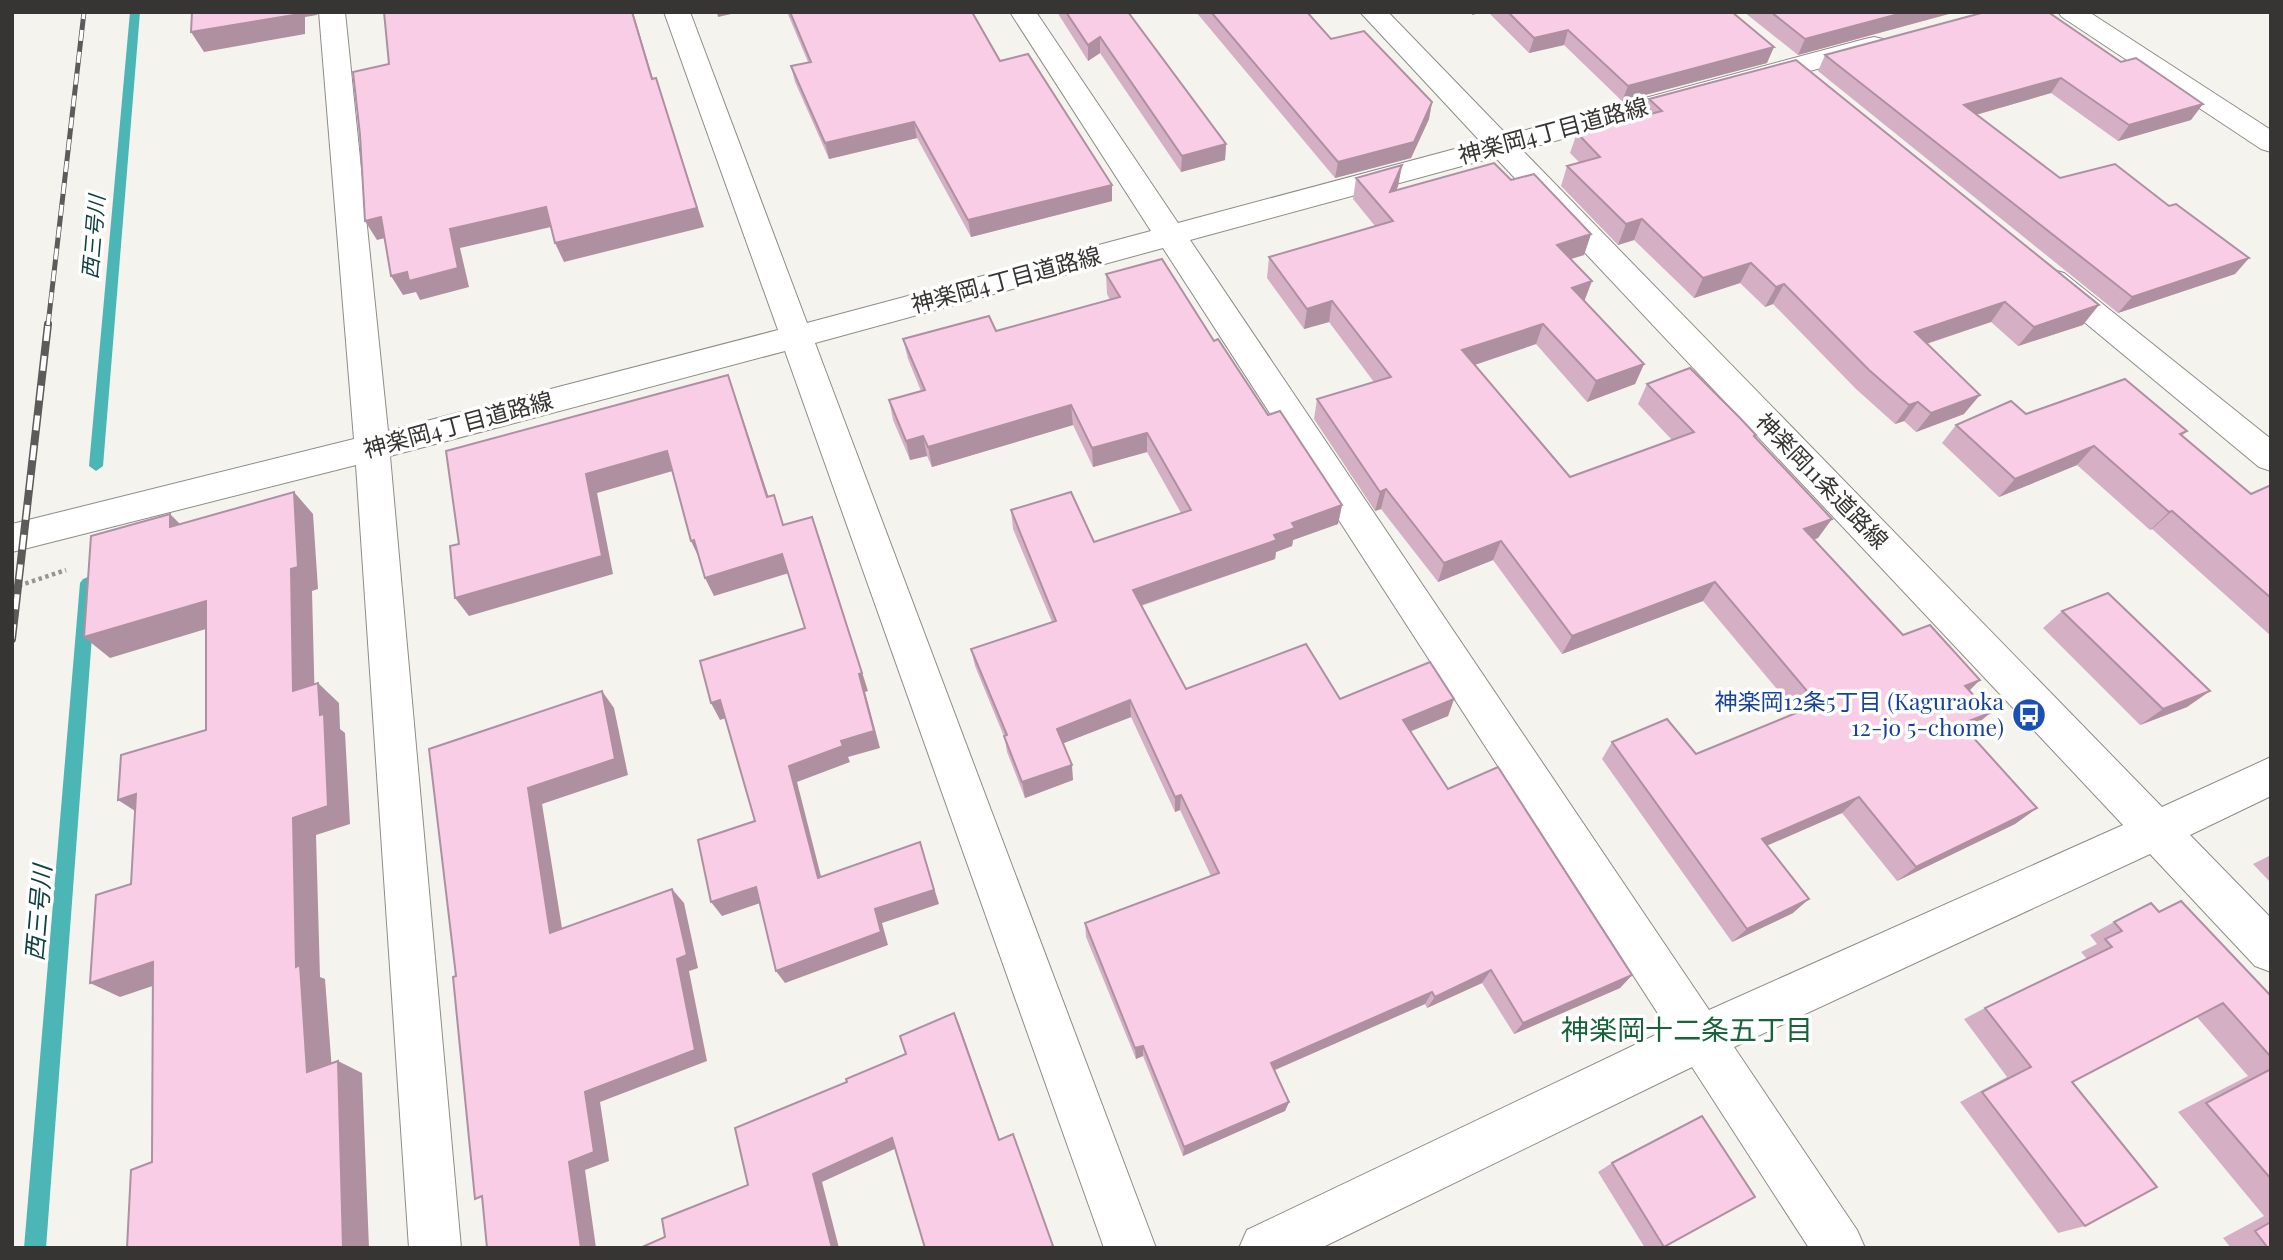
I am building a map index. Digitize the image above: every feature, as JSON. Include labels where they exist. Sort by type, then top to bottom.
[{"type":"street","points":[[332,12],[375,477],[435,1248]]},
{"type":"street","points":[[677,12],[1130,1248]]},
{"type":"street","points":[[1023,12],[1839,1248]]},
{"type":"street","name":"神楽岡11条道路線","points":[[1373,12],[1498,146],[2271,950]]},
{"type":"street","points":[[2071,12],[2271,144]]},
{"type":"street","name":"神楽岡4丁目道路線","points":[[12,538],[371,449],[796,337],[1907,36]]},
{"type":"street","points":[[1762,44],[1823,93]]},
{"type":"street","points":[[2036,267],[2271,458]]},
{"type":"street","points":[[1265,1248],[1702,1038],[2158,830],[2271,775]]},
{"type":"building","points":[[192,12],[294,12],[294,15],[191,32]]},
{"type":"building","points":[[384,12],[632,12],[652,79],[656,78],[697,208],[555,243],[546,207],[450,229],[458,268],[409,281],[407,272],[391,276],[381,217],[365,221],[353,72],[389,64]]},
{"type":"building","points":[[790,12],[972,12],[1000,61],[1028,54],[1112,185],[968,220],[914,122],[825,143],[791,66],[811,62]]},
{"type":"building","points":[[1066,12],[1128,12],[1226,144],[1182,156],[1100,37],[1088,45]]},
{"type":"building","points":[[1211,12],[1307,12],[1331,39],[1364,31],[1432,102],[1414,142],[1338,162]]},
{"type":"building","points":[[1508,12],[1732,12],[1774,47],[1628,86],[1568,30],[1534,38]]},
{"type":"building","points":[[1771,12],[1906,12],[1805,39]]},
{"type":"building","points":[[1985,12],[2048,12],[2121,62],[2136,58],[2203,104],[2129,125],[2061,78],[1964,105],[2060,178],[2115,164],[2169,206],[2176,204],[2249,258],[2132,297],[1825,55]]},
{"type":"building","points":[[1796,60],[2099,305],[2034,327],[2005,302],[1915,332],[1980,395],[1931,413],[1918,402],[1909,405],[1869,370],[1784,284],[1776,287],[1751,263],[1703,278],[1642,219],[1626,224],[1567,166],[1600,157],[1577,133],[1662,111],[1649,99]]},
{"type":"building","points":[[1494,163],[1511,180],[1534,174],[1591,234],[1557,245],[1592,281],[1572,288],[1644,364],[1596,381],[1543,324],[1462,350],[1570,477],[1694,432],[1647,384],[1690,368],[1756,435],[1754,436],[1832,519],[1804,529],[1903,635],[1930,625],[1980,680],[1965,686],[1990,713],[1961,724],[2037,808],[1916,867],[1859,797],[1762,839],[1809,899],[1747,929],[1612,742],[1667,719],[1696,754],[1818,704],[1715,582],[1572,636],[1501,541],[1444,563],[1386,489],[1380,492],[1317,399],[1391,377],[1332,301],[1307,309],[1269,257],[1393,221],[1356,178],[1402,165],[1390,192]]},
{"type":"building","points":[[1162,259],[1214,341],[1218,339],[1268,415],[1280,411],[1342,505],[1292,523],[1295,528],[1274,535],[1277,540],[1133,590],[1186,689],[1306,644],[1340,699],[1430,662],[1454,699],[1403,720],[1448,789],[1498,767],[1632,975],[1523,1023],[1491,970],[1435,997],[1432,992],[1271,1063],[1289,1102],[1184,1147],[1143,1046],[1135,1048],[1085,923],[1219,873],[1181,795],[1175,797],[1130,700],[1057,729],[1072,765],[1022,782],[1004,736],[1007,735],[971,649],[1056,621],[1011,510],[1071,492],[1094,542],[1191,510],[1147,433],[1092,448],[1071,405],[928,447],[923,436],[906,441],[889,400],[925,390],[903,339],[989,316],[996,331],[1120,297],[1106,274]]},
{"type":"building","points":[[728,375],[767,497],[774,495],[783,525],[812,517],[862,673],[859,674],[874,731],[841,741],[843,746],[789,766],[818,878],[920,842],[934,890],[875,909],[881,932],[776,971],[756,887],[711,902],[698,840],[755,821],[720,700],[711,703],[700,661],[805,628],[782,554],[705,578],[694,540],[691,541],[667,451],[586,474],[602,556],[455,598],[450,546],[459,544],[446,451]]},
{"type":"building","points":[[2125,379],[2187,431],[2180,434],[2251,494],[2271,485],[2271,598],[2094,446],[2015,479],[1956,425],[2011,401],[2026,414]]},
{"type":"building","points":[[294,492],[298,567],[291,569],[293,691],[318,683],[320,715],[324,714],[328,806],[293,818],[296,967],[300,965],[307,1072],[338,1061],[343,1248],[127,1248],[131,1170],[152,1162],[153,962],[90,983],[96,895],[131,884],[136,794],[118,800],[121,755],[206,730],[206,601],[84,637],[91,536],[170,514],[170,527]]},
{"type":"building","points":[[2108,593],[2210,691],[2163,709],[2062,611]]},
{"type":"building","points":[[602,691],[615,759],[528,788],[550,933],[672,889],[687,955],[677,959],[695,1050],[585,1092],[594,1152],[569,1162],[581,1248],[487,1248],[482,1196],[475,1199],[453,977],[456,976],[429,749]]},
{"type":"building","points":[[2181,901],[2271,996],[2271,1057],[2223,1003],[2072,1082],[2157,1187],[2085,1226],[1982,1092],[2031,1067],[1985,1008],[2112,947],[2105,939],[2122,931],[2114,922],[2151,903],[2159,912]]},
{"type":"building","points":[[954,1013],[999,1140],[1013,1134],[1053,1246],[925,1248],[892,1138],[813,1174],[832,1248],[640,1248],[665,1237],[662,1219],[748,1185],[735,1128],[847,1082],[846,1079],[906,1054],[900,1036]]},
{"type":"building","points":[[2271,1069],[2271,1179],[2206,1103]]},
{"type":"building","points":[[1702,1116],[1755,1197],[1664,1247],[1612,1163]]},
{"type":"building","points":[[2271,1222],[2271,1248],[2268,1248],[2255,1231]]},
{"type":"waterway","name":"西三号川","points":[[96,466],[135,12]]},
{"type":"waterway","name":"西三号川","points":[[35,1248],[88,583]]},
{"type":"railway","points":[[48,325],[84,12]]},
{"type":"railway","points":[[12,639],[48,324]]},
{"type":"place","name":"神楽岡12条5丁目 (Kaguraoka 12-jo 5-chome)","points":[[2029,715]]},
{"type":"district","name":"神楽岡十二条五丁目","points":[[1687,1030]]}]
